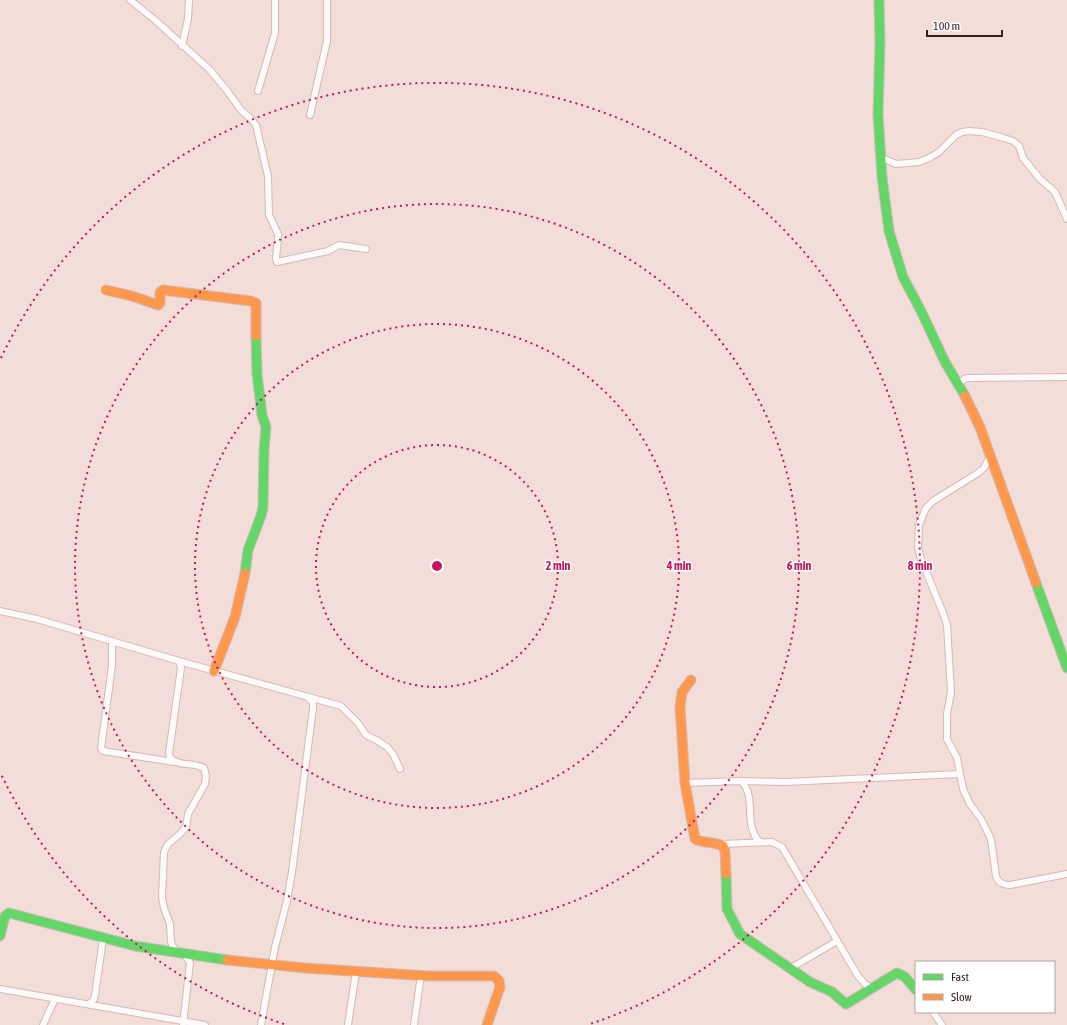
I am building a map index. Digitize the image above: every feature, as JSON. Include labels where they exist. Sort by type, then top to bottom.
[{"type":"street","points":[[130,0],[214,74],[241,110],[256,125],[268,176],[269,215],[278,234],[277,262],[328,251],[339,245],[366,249]]},
{"type":"street","points":[[182,46],[188,19],[189,0]]},
{"type":"street","points":[[258,90],[275,33],[275,0]]},
{"type":"street","points":[[310,115],[327,41],[327,0]]},
{"type":"street","points":[[879,0],[880,43],[878,114],[880,157],[886,214],[892,243],[904,277],[944,362],[971,407],[980,427],[1067,668]]},
{"type":"street","points":[[880,157],[896,164],[919,162],[939,152],[956,135],[968,131],[982,132],[1009,140],[1019,146],[1023,158],[1040,179],[1055,192],[1067,219]]},
{"type":"street","points":[[106,290],[132,296],[158,305],[160,303],[160,292],[163,290],[251,301],[256,303],[257,374],[262,415],[266,427],[263,507],[248,550],[243,584],[235,617],[214,671]]},
{"type":"street","points":[[958,385],[964,379],[968,378],[1067,376]]},
{"type":"street","points":[[990,456],[984,468],[978,473],[930,503],[921,519],[918,536],[918,553],[947,625],[951,692],[947,714],[946,732],[948,743],[957,758],[963,789],[970,804],[992,839],[996,876],[999,882],[1010,885],[1067,874]]},
{"type":"street","points":[[0,611],[37,620],[341,706],[358,723],[366,735],[378,741],[393,754],[400,769]]},
{"type":"street","points":[[112,641],[112,666],[102,750],[105,752],[200,766],[204,768],[206,776],[203,789],[188,814],[184,830],[168,844],[164,852],[162,902],[170,924],[172,947],[185,955],[190,963],[183,1023]]},
{"type":"street","points":[[174,762],[170,758],[170,752],[182,668],[179,661]]},
{"type":"street","points":[[691,680],[682,692],[680,707],[685,783],[695,840],[721,844],[775,842],[782,847],[803,880],[837,941],[863,982],[872,988]]},
{"type":"street","points":[[261,1025],[275,947],[287,901],[296,849],[313,708],[313,703],[308,697]]},
{"type":"street","points":[[685,783],[741,781],[785,782],[960,774]]},
{"type":"street","points":[[741,781],[749,796],[752,833],[760,842]]},
{"type":"street","points":[[721,844],[725,851],[727,909],[737,929],[746,939],[810,982],[832,992],[846,1004],[897,973],[905,977],[915,989]]},
{"type":"street","points":[[0,936],[5,916],[9,913],[103,939],[185,955],[222,960],[272,964],[298,968],[421,975],[487,976],[497,978],[500,987],[487,1025]]},
{"type":"street","points":[[89,1004],[94,1000],[103,939]]},
{"type":"street","points":[[791,968],[837,941]]},
{"type":"street","points":[[348,1025],[356,971]]},
{"type":"street","points":[[414,1025],[421,975]]},
{"type":"street","points":[[0,989],[89,1004],[183,1023],[205,1025]]},
{"type":"street","points":[[43,1025],[55,999]]},
{"type":"street","points":[[934,1013],[942,1025]]},
{"type":"traffic: fast","points":[[879,0],[880,43],[878,114],[882,177],[889,231],[903,277],[945,362],[965,396]]},
{"type":"traffic: fast","points":[[245,573],[248,550],[263,507],[266,427],[262,415],[257,374],[256,336]]},
{"type":"traffic: fast","points":[[1036,583],[1067,668]]},
{"type":"traffic: fast","points":[[726,874],[727,909],[740,934],[810,982],[832,992],[846,1004],[897,973],[905,977],[915,989]]},
{"type":"traffic: fast","points":[[0,936],[5,916],[9,913],[135,946],[227,960]]},
{"type":"traffic: slow","points":[[106,290],[132,296],[158,305],[160,303],[160,292],[163,290],[251,301],[256,303],[256,336]]},
{"type":"traffic: slow","points":[[965,396],[980,427],[1036,583]]},
{"type":"traffic: slow","points":[[214,671],[235,617],[245,573]]},
{"type":"traffic: slow","points":[[691,680],[682,692],[680,707],[685,783],[695,839],[702,842],[723,846],[725,851],[726,874]]},
{"type":"traffic: slow","points":[[227,960],[305,968],[428,976],[494,976],[499,981],[500,987],[487,1025]]}]
